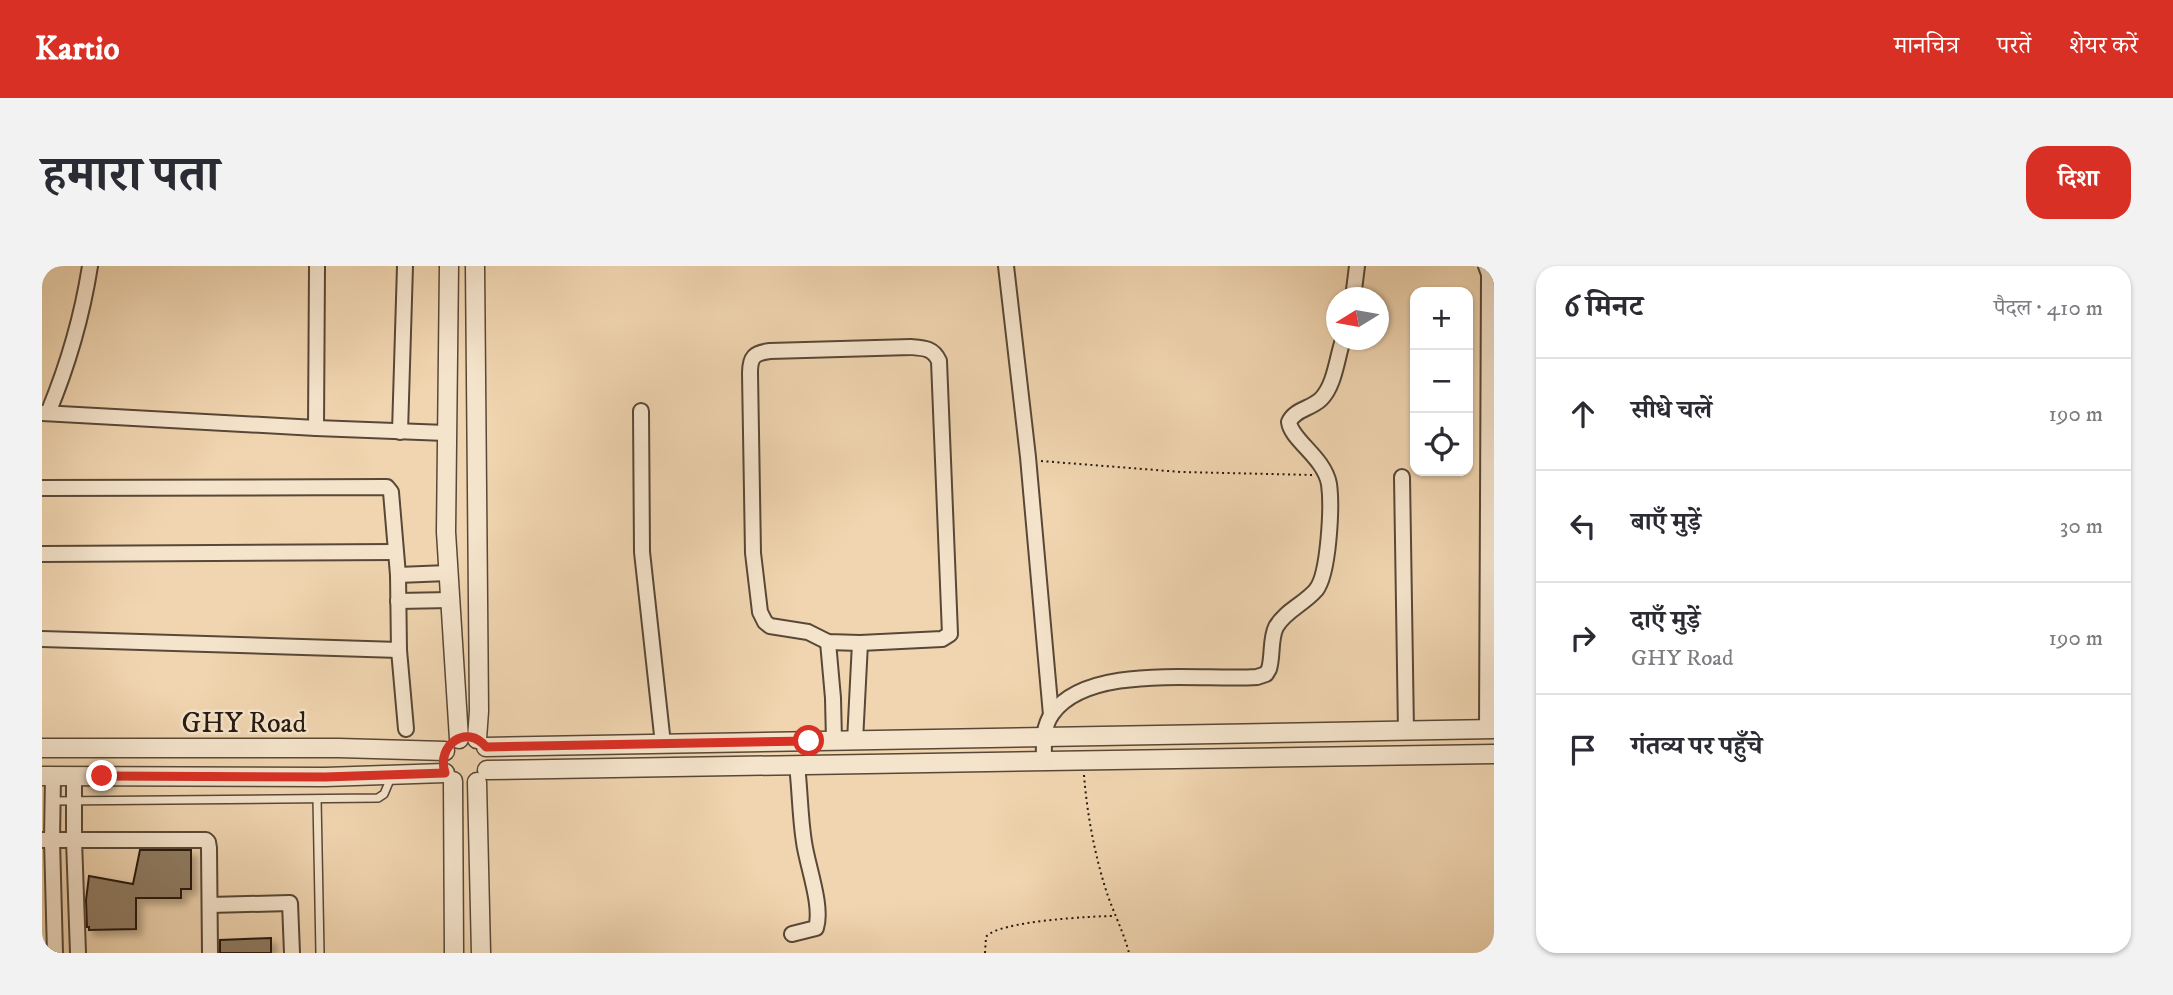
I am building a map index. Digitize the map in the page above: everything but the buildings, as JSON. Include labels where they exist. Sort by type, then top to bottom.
[{"type":"street","points":[[90,266],[72,347],[45,413],[446,433]]},
{"type":"street","points":[[316,428],[317,266]]},
{"type":"street","points":[[400,432],[405,266]]},
{"type":"street","points":[[449,266],[446,433],[452,745],[443,762],[449,777],[454,953]]},
{"type":"street","points":[[475,266],[479,711],[482,743],[489,762],[482,776],[481,953]]},
{"type":"street","points":[[1006,266],[1028,457],[1051,715]]},
{"type":"street","points":[[1354,287],[1357,266]]},
{"type":"street","points":[[452,745],[663,744],[1490,729],[1491,502],[1489,274],[1486,266]]},
{"type":"street","points":[[928,348],[939,361],[950,634],[942,639],[828,642],[808,632],[770,626],[760,612],[753,552],[750,363],[756,354],[770,351],[928,348]]},
{"type":"street","points":[[1044,761],[1043,737],[1051,715],[1065,699],[1090,688],[1157,677],[1252,677],[1266,674],[1277,627],[1322,581],[1330,516],[1327,475],[1311,450],[1292,432],[1289,422],[1295,414],[1317,402],[1326,392],[1340,350]]},
{"type":"street","points":[[641,411],[642,552],[663,744]]},
{"type":"street","points":[[1402,477],[1406,731]]},
{"type":"street","points":[[42,488],[387,487],[391,492],[398,575],[399,650],[406,729]]},
{"type":"street","points":[[42,554],[395,552]]},
{"type":"street","points":[[398,575],[448,573]]},
{"type":"street","points":[[398,601],[450,600]]},
{"type":"street","points":[[42,639],[399,650]]},
{"type":"street","points":[[828,642],[834,741]]},
{"type":"street","points":[[855,741],[860,643]]},
{"type":"street","name":"GHY Road","points":[[42,748],[339,748],[452,745]]},
{"type":"street","points":[[449,777],[470,784],[482,776],[797,765],[1494,754]]},
{"type":"street","points":[[792,934],[816,928],[818,920],[804,842],[797,765]]},
{"type":"street","points":[[48,776],[53,801],[47,840],[55,953]]},
{"type":"street","name":"GHY Road","points":[[48,776],[449,777]]},
{"type":"street","points":[[74,776],[78,953]]},
{"type":"street","points":[[47,840],[206,840],[209,845],[211,953]]},
{"type":"street","points":[[210,905],[290,903],[292,953]]},
{"type":"lane","points":[[53,801],[378,798],[384,794],[392,775]]},
{"type":"lane","points":[[317,799],[320,953]]},
{"type":"path","points":[[1028,457],[1040,461],[1181,472],[1327,475]]},
{"type":"path","points":[[1082,761],[1096,854],[1105,889],[1125,935],[1129,953]]},
{"type":"path","points":[[985,953],[986,937],[994,930],[1023,924],[1117,916]]},
{"type":"route","points":[[102,776],[325,777],[445,773],[443,762],[447,748],[452,742],[466,737],[477,739],[486,747],[809,741]]}]
